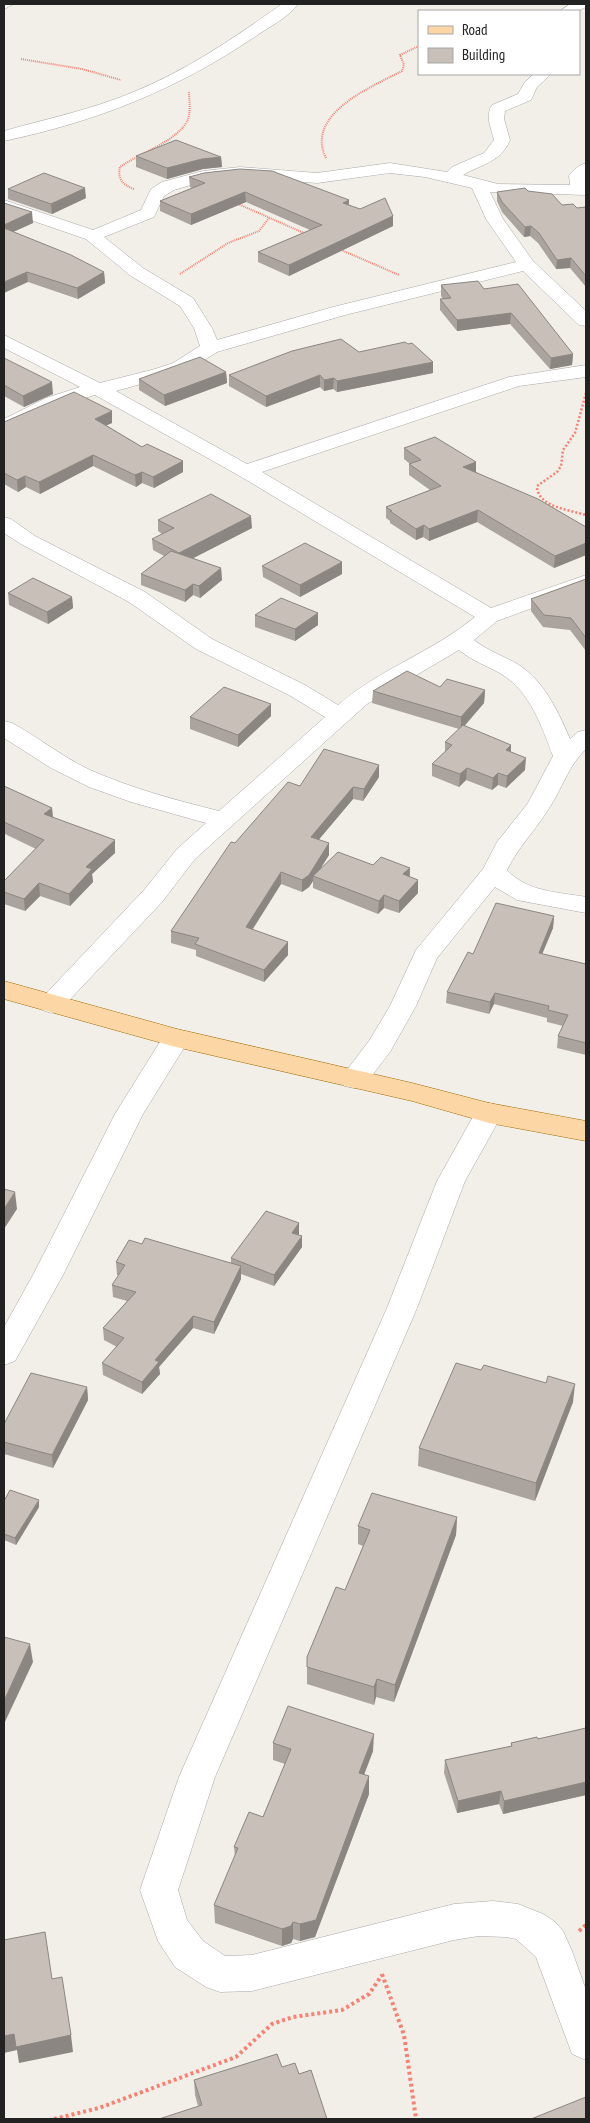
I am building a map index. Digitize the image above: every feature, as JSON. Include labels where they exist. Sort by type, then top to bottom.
[{"type":"main road","points":[[4,990],[176,1038],[489,1112],[586,1132]]},
{"type":"street","points":[[4,136],[114,104],[155,88],[249,34],[291,4]]},
{"type":"street","points":[[569,10],[581,4]]},
{"type":"street","points":[[456,180],[454,174],[458,171],[488,158],[498,150],[502,140],[496,119],[498,108],[525,97],[530,85],[542,75]]},
{"type":"street","points":[[94,236],[103,230],[148,213],[160,190],[188,180],[230,172],[257,172],[316,178],[390,168],[425,172],[479,186],[514,190],[582,190],[577,176],[586,168]]},
{"type":"street","points":[[479,186],[495,219],[527,265],[586,321]]},
{"type":"street","points":[[4,204],[94,236],[100,244],[137,272],[190,304],[203,328],[210,348]]},
{"type":"street","points":[[4,427],[68,397],[144,378],[182,365],[199,358],[210,348],[339,311],[432,290],[527,265]]},
{"type":"street","points":[[4,342],[98,389],[245,471],[489,616]]},
{"type":"street","points":[[245,471],[516,382],[586,370]]},
{"type":"street","points":[[4,523],[28,540],[137,597],[204,644],[296,690],[339,716]]},
{"type":"street","points":[[51,1004],[154,896],[186,854],[359,699],[392,678],[461,640],[489,616],[586,581]]},
{"type":"street","points":[[461,640],[475,653],[522,680],[548,717],[565,756]]},
{"type":"street","points":[[4,728],[60,764],[98,781],[145,799],[223,820]]},
{"type":"street","points":[[354,1079],[380,1046],[403,1006],[425,956],[494,871],[506,847],[539,804],[565,756],[586,737]]},
{"type":"street","points":[[494,871],[507,885],[526,894],[586,905]]},
{"type":"street","points":[[4,1353],[31,1309],[149,1077],[176,1038]]},
{"type":"street","points":[[489,1112],[451,1182],[402,1308],[200,1768],[159,1890],[171,1928],[189,1954],[220,1974],[252,1973],[454,1922],[484,1917],[509,1919],[537,1932],[549,1944],[586,2041]]},
{"type":"path","points":[[343,174],[330,163],[322,150],[324,133],[335,110],[351,98],[402,71],[404,65],[400,55],[418,46]]},
{"type":"path","points":[[21,59],[82,69],[155,88]]},
{"type":"path","points":[[160,190],[128,187],[119,178],[118,172],[126,161],[153,148],[186,123],[189,116],[189,91],[197,81],[201,63]]},
{"type":"path","points":[[230,201],[314,238]]},
{"type":"path","points":[[168,290],[179,275],[193,264],[234,240],[259,231],[269,218]]},
{"type":"path","points":[[331,245],[432,290]]},
{"type":"path","points":[[586,393],[575,433],[563,450],[561,466],[557,472],[537,486],[537,491],[546,503],[586,515]]},
{"type":"path","points":[[366,1944],[382,1975],[404,2035],[416,2119]]},
{"type":"path","points":[[54,2119],[99,2108],[236,2057],[272,2024],[293,2017],[342,2010],[369,1994],[382,1975]]},
{"type":"building","points":[[176,140],[221,157],[202,159],[167,168],[136,156]]},
{"type":"building","points":[[240,169],[272,171],[349,200],[343,203],[360,209],[385,198],[393,216],[289,265],[258,252],[322,225],[245,192],[191,214],[160,201],[205,183],[189,177],[204,173]]},
{"type":"building","points":[[44,173],[85,188],[51,204],[8,189]]},
{"type":"building","points":[[525,188],[528,191],[552,194],[562,205],[573,204],[577,208],[586,207],[586,276],[571,258],[557,260],[539,233],[531,226],[525,227],[502,202],[497,192]]},
{"type":"building","points":[[4,203],[32,212],[4,225]]},
{"type":"building","points":[[4,228],[71,255],[104,272],[77,288],[27,272],[4,282]]},
{"type":"building","points":[[478,281],[484,289],[518,284],[573,354],[551,358],[511,313],[457,320],[440,299],[451,298],[441,285]]},
{"type":"building","points":[[341,339],[359,352],[405,342],[408,344],[412,343],[433,362],[337,381],[334,378],[324,380],[320,375],[266,396],[229,375],[292,351]]},
{"type":"building","points":[[200,357],[226,372],[164,395],[139,379]]},
{"type":"building","points":[[4,358],[52,382],[23,396],[4,385]]},
{"type":"building","points":[[74,392],[112,411],[95,419],[142,447],[147,444],[183,461],[153,477],[142,472],[135,475],[93,455],[39,482],[25,476],[17,480],[4,473],[4,422]]},
{"type":"building","points":[[435,437],[476,462],[463,467],[538,499],[586,527],[586,543],[555,556],[478,510],[429,529],[424,525],[416,529],[390,511],[392,511],[386,507],[441,486],[409,464],[421,460],[404,448]]},
{"type":"building","points":[[211,494],[251,516],[179,553],[152,539],[174,528],[158,520]]},
{"type":"building","points":[[305,543],[342,562],[300,585],[262,566]]},
{"type":"building","points":[[171,551],[221,568],[199,586],[193,584],[185,590],[141,574]]},
{"type":"building","points":[[33,578],[72,597],[47,612],[8,593]]},
{"type":"building","points":[[586,579],[586,638],[571,618],[544,615],[531,599]]},
{"type":"building","points":[[281,598],[318,613],[295,629],[255,615]]},
{"type":"building","points":[[407,671],[440,687],[447,679],[485,690],[461,717],[373,691]]},
{"type":"building","points":[[224,687],[271,704],[238,735],[190,717]]},
{"type":"building","points":[[463,725],[511,745],[506,750],[526,758],[507,776],[498,773],[493,778],[467,768],[460,774],[432,764],[452,745],[445,742]]},
{"type":"building","points":[[324,749],[379,765],[364,789],[353,787],[311,837],[329,843],[309,875],[302,880],[281,872],[246,927],[288,942],[264,970],[195,944],[199,938],[171,931],[231,842],[235,843],[288,782],[300,786]]},
{"type":"building","points":[[4,786],[52,808],[44,814],[115,840],[86,867],[92,869],[69,894],[39,883],[24,899],[4,892],[4,881],[44,840],[4,822]]},
{"type":"building","points":[[338,852],[373,865],[381,857],[410,868],[403,874],[418,880],[399,901],[384,895],[379,901],[313,876]]},
{"type":"building","points":[[496,903],[554,916],[539,953],[586,964],[586,1043],[558,1036],[568,1015],[548,1010],[549,1006],[495,993],[490,1002],[447,992],[468,952],[473,954]]},
{"type":"building","points":[[4,1189],[15,1192],[4,1209]]},
{"type":"building","points":[[266,1211],[299,1223],[292,1233],[302,1236],[274,1275],[231,1258]]},
{"type":"building","points":[[145,1238],[241,1266],[214,1322],[193,1316],[155,1360],[159,1362],[142,1382],[102,1363],[124,1338],[103,1328],[136,1292],[112,1285],[125,1265],[116,1262],[129,1240],[142,1244]]},
{"type":"building","points":[[456,1363],[481,1370],[484,1365],[546,1383],[548,1376],[575,1384],[536,1483],[419,1448]]},
{"type":"building","points":[[31,1373],[87,1387],[52,1455],[4,1442],[4,1424]]},
{"type":"building","points":[[10,1490],[39,1500],[15,1538],[4,1534],[4,1501]]},
{"type":"building","points":[[372,1493],[457,1517],[395,1685],[377,1679],[374,1687],[307,1667],[307,1657],[336,1587],[345,1590],[370,1530],[358,1526]]},
{"type":"building","points":[[4,1637],[30,1644],[4,1701]]},
{"type":"building","points":[[288,1706],[374,1734],[359,1773],[369,1776],[316,1920],[300,1924],[293,1922],[291,1926],[282,1929],[214,1905],[238,1848],[234,1847],[249,1812],[263,1817],[291,1749],[273,1743]]},
{"type":"building","points":[[586,1728],[586,1782],[504,1801],[501,1791],[458,1801],[445,1760],[512,1746],[511,1743],[537,1737],[538,1739]]},
{"type":"building","points":[[45,1932],[52,1979],[62,1977],[71,2035],[16,2047],[14,2034],[4,2036],[4,1940]]},
{"type":"building","points":[[277,2054],[282,2067],[295,2063],[299,2074],[311,2070],[327,2119],[159,2119],[202,2105],[194,2080]]},
{"type":"building","points":[[586,2097],[586,2119],[531,2119]]}]
